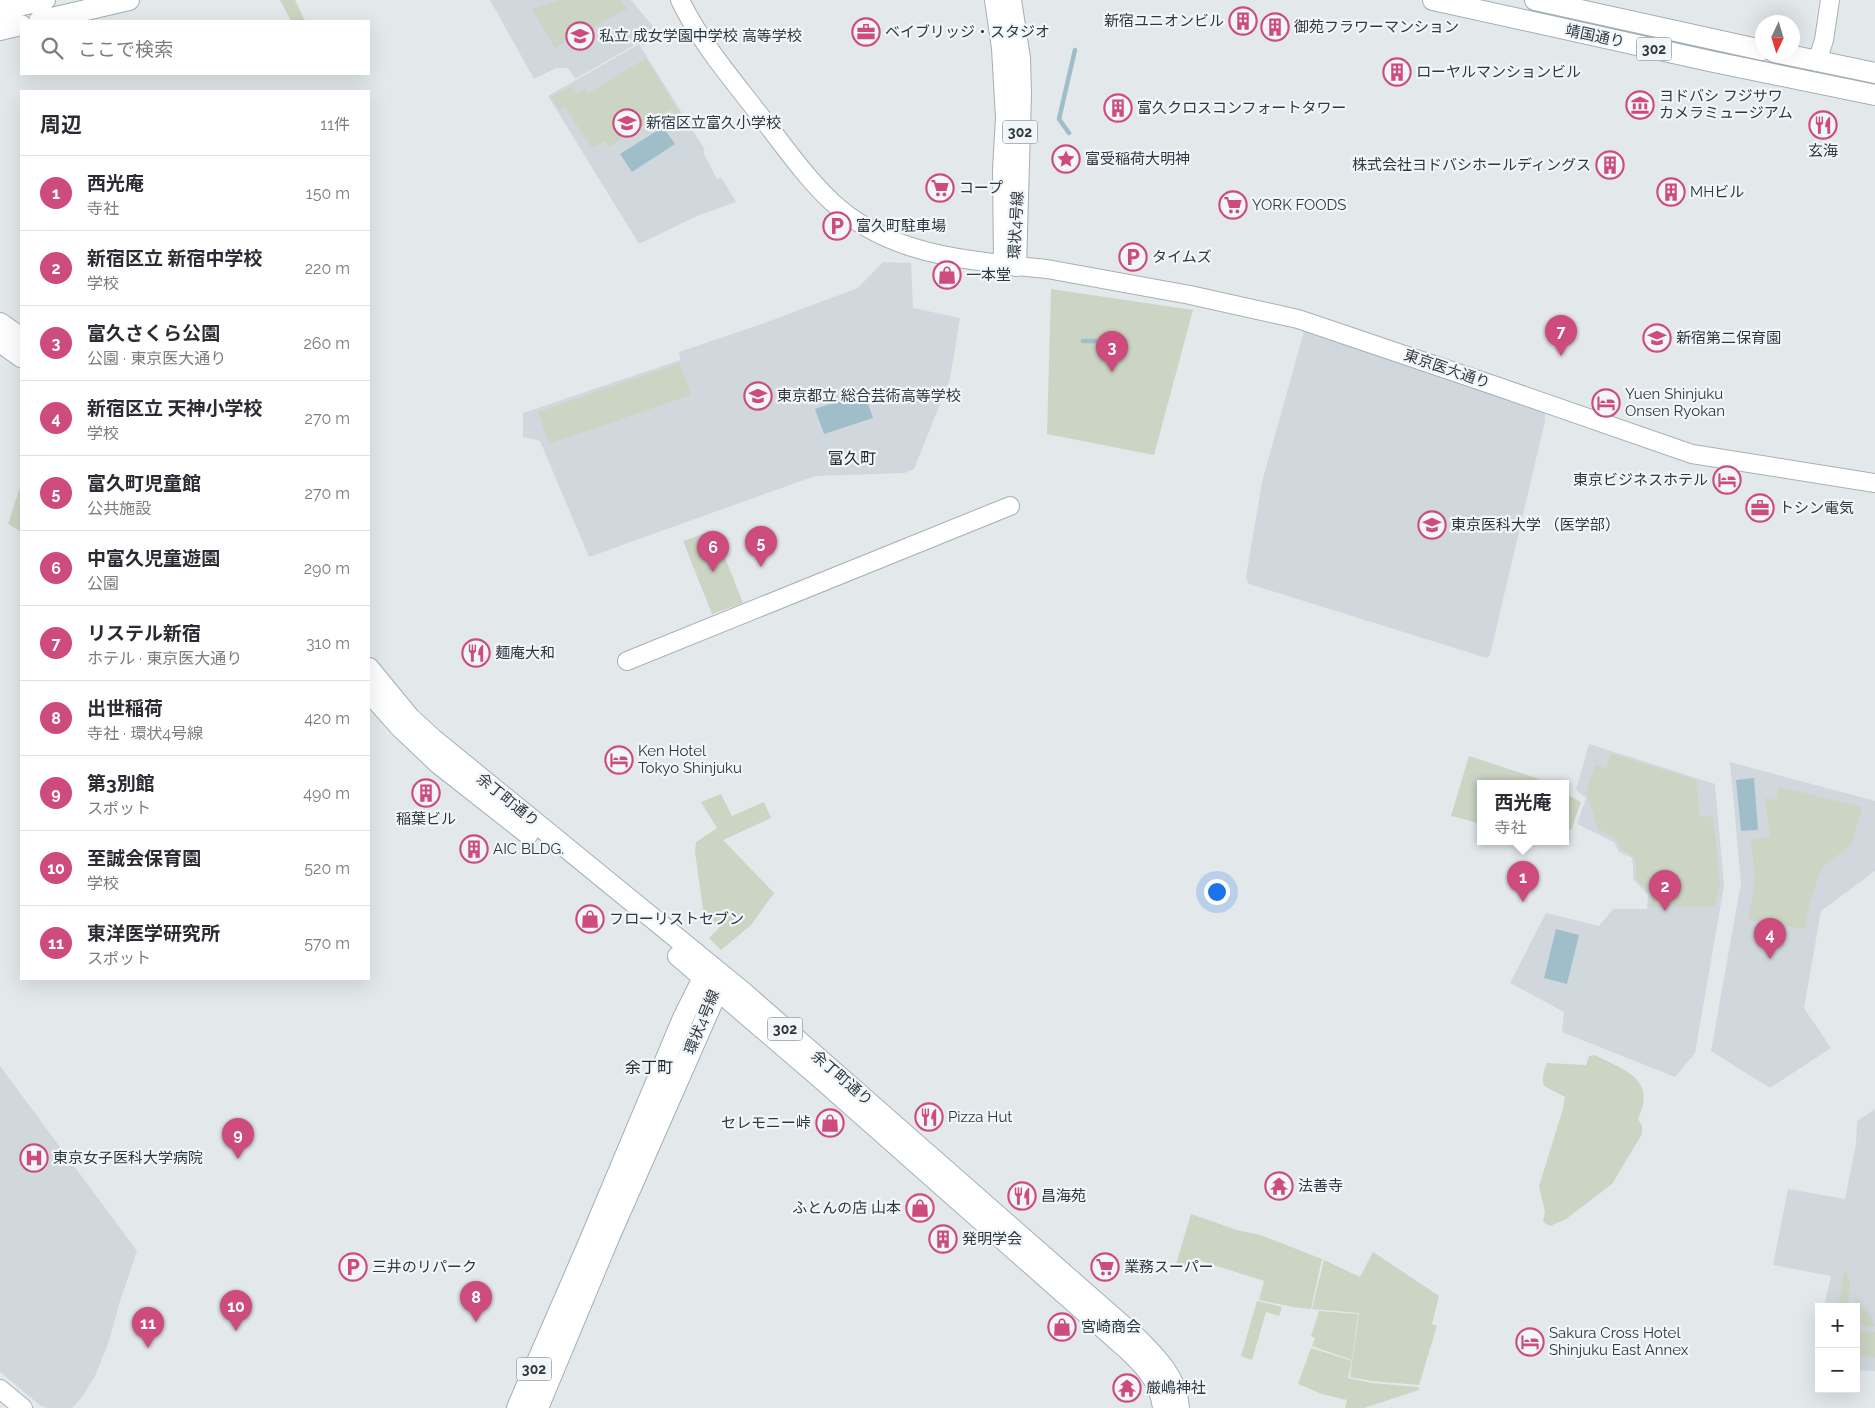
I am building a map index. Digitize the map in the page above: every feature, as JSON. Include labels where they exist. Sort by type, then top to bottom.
[{"type":"main road","points":[[0,10],[45,0]]},
{"type":"main road","points":[[43,20],[130,0]]},
{"type":"main road","name":"環状4号線","points":[[995,0],[1002,48],[1006,118],[1003,169],[1010,265]]},
{"type":"main road","name":"環状4号線","points":[[1010,265],[1022,94],[1020,58],[1011,0]]},
{"type":"main road","name":"靖国通り","points":[[1433,0],[1875,95]]},
{"type":"main road","name":"靖国通り","points":[[1535,0],[1755,48]]},
{"type":"main road","points":[[0,30],[20,26]]},
{"type":"main road","points":[[1800,58],[1875,73]]},
{"type":"main road","points":[[1810,82],[1817,62]]},
{"type":"main road","points":[[0,323],[20,337]]},
{"type":"main road","points":[[0,342],[20,355]]},
{"type":"main road","name":"余丁町通り","points":[[370,669],[392,698],[432,739],[713,980],[1128,1350],[1153,1377],[1160,1390],[1163,1408]]},
{"type":"main road","name":"余丁町通り","points":[[370,693],[401,728],[439,764],[713,980],[830,1067],[1138,1339],[1171,1377],[1178,1395],[1179,1408]]},
{"type":"main road","name":"環状4号線","points":[[517,1408],[590,1242],[683,1018],[713,980]]},
{"type":"main road","name":"環状4号線","points":[[538,1408],[713,980]]},
{"type":"street","name":"東京医大通り","points":[[680,0],[696,30],[799,164],[832,202],[853,219],[903,245],[928,253],[965,260],[1047,269],[1190,295],[1298,319],[1692,454],[1875,483]]},
{"type":"street","points":[[1817,62],[1824,40],[1830,0]]},
{"type":"street","points":[[627,661],[1010,506]]},
{"type":"street","points":[[0,1389],[23,1408]]},
{"type":"shaded area","name":"私立 成女学園中学校 高等学校","points":[[490,0],[631,0],[655,29],[643,46],[640,42],[575,79],[568,68],[556,68],[534,79]]},
{"type":"shaded area","name":"新宿区立富久小学校","points":[[639,44],[705,150],[703,152],[717,179],[721,177],[736,202],[697,216],[639,244],[548,96]]},
{"type":"shaded area","name":"東京都立 総合芸術高等学校","points":[[883,262],[911,263],[913,308],[960,318],[950,379],[914,469],[905,473],[815,476],[589,557],[540,441],[523,437],[523,413],[680,360],[679,352],[759,325],[858,288]]},
{"type":"shaded area","points":[[1306,329],[1491,391],[1545,413],[1545,421],[1490,655],[1487,658],[1249,584],[1247,581],[1246,577],[1262,482]]},
{"type":"shaded area","points":[[1589,744],[1715,784],[1724,886],[1695,1053],[1675,1077],[1562,1032],[1564,1012],[1510,983],[1546,913],[1599,926],[1613,909],[1647,909],[1648,895],[1633,879],[1632,858],[1619,852],[1614,842],[1577,824],[1586,798],[1576,790]]},
{"type":"shaded area","points":[[1730,762],[1875,801],[1875,871],[1821,911],[1804,1008],[1831,1048],[1770,1088],[1711,1051],[1741,883]]},
{"type":"shaded area","name":"東京女子医科大学病院","points":[[0,1066],[137,1251],[108,1344],[95,1376],[82,1397],[72,1408],[48,1408],[41,1406],[0,1372]]},
{"type":"shaded area","points":[[1875,1109],[1875,1371],[1860,1370],[1860,1303],[1825,1303],[1831,1276],[1773,1265],[1788,1189],[1845,1199],[1856,1144],[1857,1121]]},
{"type":"green space","points":[[280,0],[295,0],[305,20],[290,20]]},
{"type":"green space","points":[[559,0],[620,0],[627,9],[555,48],[532,9]]},
{"type":"green space","points":[[646,58],[679,112],[676,115],[671,109],[609,147],[605,141],[592,148],[565,108],[559,110],[551,97],[572,86],[577,93],[585,88],[589,93]]},
{"type":"green space","points":[[1051,289],[1193,310],[1154,455],[1047,434]]},
{"type":"green space","points":[[680,363],[691,395],[549,444],[538,412]]},
{"type":"green space","points":[[20,487],[20,531],[8,524]]},
{"type":"green space","points":[[714,530],[743,603],[712,614],[683,541]]},
{"type":"green space","points":[[1611,753],[1696,780],[1700,817],[1713,816],[1720,884],[1715,907],[1651,907],[1651,895],[1635,878],[1636,864],[1634,857],[1622,850],[1616,839],[1598,829],[1586,793],[1595,765],[1606,768]]},
{"type":"green space","points":[[1469,756],[1540,780],[1477,780],[1477,823],[1451,816]]},
{"type":"green space","points":[[1779,787],[1862,807],[1852,844],[1822,868],[1810,901],[1805,929],[1748,920],[1755,880],[1751,840],[1770,837],[1765,798],[1776,800]]},
{"type":"green space","points":[[721,794],[732,816],[764,802],[771,818],[723,840],[774,893],[751,925],[721,950],[709,938],[719,928],[703,909],[695,852],[696,842],[717,828],[701,802]]},
{"type":"green space","points":[[1569,796],[1581,802],[1571,830],[1569,829]]},
{"type":"green space","points":[[1595,1055],[1627,1071],[1641,1085],[1644,1094],[1643,1105],[1638,1119],[1642,1126],[1642,1134],[1612,1184],[1566,1219],[1550,1226],[1543,1222],[1545,1212],[1539,1186],[1565,1097],[1544,1086],[1544,1072],[1547,1063],[1586,1065],[1589,1056]]},
{"type":"green space","points":[[1191,1214],[1237,1230],[1260,1235],[1322,1259],[1311,1309],[1259,1300],[1264,1281],[1195,1259],[1192,1269],[1176,1264]]},
{"type":"green space","points":[[1373,1252],[1439,1296],[1432,1324],[1437,1326],[1419,1385],[1350,1377],[1359,1313],[1312,1309],[1324,1260],[1360,1277]]},
{"type":"green space","points":[[1845,1269],[1850,1281],[1847,1303],[1839,1303]]},
{"type":"green space","points":[[1856,1296],[1875,1326],[1868,1327],[1860,1324],[1860,1303],[1854,1303]]},
{"type":"green space","points":[[1257,1301],[1282,1307],[1279,1316],[1266,1312],[1252,1360],[1241,1356]]},
{"type":"green space","points":[[1319,1311],[1358,1314],[1352,1360],[1312,1346],[1315,1338],[1311,1336]]},
{"type":"green space","points":[[1860,1330],[1875,1332],[1875,1357],[1860,1356]]},
{"type":"green space","points":[[1311,1348],[1352,1361],[1348,1378],[1372,1383],[1418,1387],[1419,1390],[1364,1408],[1345,1408],[1347,1400],[1322,1394],[1298,1384]]},
{"type":"water","points":[[663,127],[675,144],[632,172],[620,154]]},
{"type":"water","points":[[864,392],[873,418],[824,434],[815,409]]},
{"type":"water","points":[[1754,778],[1758,830],[1741,831],[1736,780]]},
{"type":"water","points":[[1556,929],[1579,935],[1567,984],[1544,978]]},
{"type":"waterway","points":[[1069,133],[1059,119],[1075,50]]},
{"type":"waterway","points":[[1083,341],[1095,341]]},
{"type":"place","name":"新宿ユニオンビル","points":[[1243,21]]},
{"type":"place","name":"御苑フラワーマンション","points":[[1275,27]]},
{"type":"place","name":"ベイブリッジ・スタジオ","points":[[866,32]]},
{"type":"place","name":"私立 成女学園中学校 高等学校","points":[[580,36]]},
{"type":"place","name":"ローヤルマンションビル","points":[[1397,72]]},
{"type":"place","name":"ヨドバシ フジサワ カメラミュージアム","points":[[1640,105]]},
{"type":"place","name":"富久クロスコンフォートタワー","points":[[1118,108]]},
{"type":"place","name":"新宿区立富久小学校","points":[[627,123]]},
{"type":"place","name":"玄海","points":[[1823,125]]},
{"type":"place","name":"富受稲荷大明神","points":[[1066,159]]},
{"type":"place","name":"株式会社ヨドバシホールディングス","points":[[1610,165]]},
{"type":"place","name":"コープ","points":[[940,188]]},
{"type":"place","name":"MHビル","points":[[1671,192]]},
{"type":"place","name":"YORK FOODS","points":[[1233,205]]},
{"type":"place","name":"富久町駐車場","points":[[837,226]]},
{"type":"place","name":"タイムズ","points":[[1133,257]]},
{"type":"place","name":"一本堂","points":[[947,275]]},
{"type":"place","name":"新宿第二保育園","points":[[1657,338]]},
{"type":"place","name":"リステル新宿","points":[[1561,356]]},
{"type":"place","name":"富久さくら公園","points":[[1112,372]]},
{"type":"place","name":"東京都立 総合芸術高等学校","points":[[758,396]]},
{"type":"place","name":"Yuen Shinjuku Onsen Ryokan","points":[[1606,403]]},
{"type":"place","name":"東京ビジネスホテル","points":[[1727,480]]},
{"type":"place","name":"トシン電気","points":[[1760,508]]},
{"type":"place","name":"東京医科大学 （医学部）","points":[[1432,525]]},
{"type":"place","name":"富久町児童館","points":[[761,567]]},
{"type":"place","name":"中富久児童遊園","points":[[713,572]]},
{"type":"place","name":"麺庵大和","points":[[476,653]]},
{"type":"place","name":"Ken Hotel Tokyo Shinjuku","points":[[619,760]]},
{"type":"place","name":"稲葉ビル","points":[[426,793]]},
{"type":"place","name":"AIC BLDG.","points":[[474,849]]},
{"type":"place","name":"西光庵","points":[[1523,902]]},
{"type":"place","name":"新宿区立 新宿中学校","points":[[1665,911]]},
{"type":"place","name":"フローリストセブン","points":[[590,919]]},
{"type":"place","name":"新宿区立 天神小学校","points":[[1770,959]]},
{"type":"place","name":"Pizza Hut","points":[[929,1117]]},
{"type":"place","name":"セレモニー峠","points":[[830,1123]]},
{"type":"place","name":"東京女子医科大学病院","points":[[34,1158]]},
{"type":"place","name":"第3別館","points":[[238,1159]]},
{"type":"place","name":"法善寺","points":[[1279,1186]]},
{"type":"place","name":"昌海苑","points":[[1022,1196]]},
{"type":"place","name":"ふとんの店 山本","points":[[920,1208]]},
{"type":"place","name":"発明学会","points":[[943,1239]]},
{"type":"place","name":"三井のリパーク","points":[[353,1267]]},
{"type":"place","name":"業務スーパー","points":[[1105,1267]]},
{"type":"place","name":"出世稲荷","points":[[476,1322]]},
{"type":"place","name":"宮崎商会","points":[[1062,1327]]},
{"type":"place","name":"至誠会保育園","points":[[236,1331]]},
{"type":"place","name":"Sakura Cross Hotel Shinjuku East Annex","points":[[1530,1342]]},
{"type":"place","name":"東洋医学研究所","points":[[148,1348]]},
{"type":"place","name":"厳嶋神社","points":[[1127,1388]]},
{"type":"district","name":"富久町","points":[[852,458]]},
{"type":"district","name":"余丁町","points":[[649,1067]]}]
